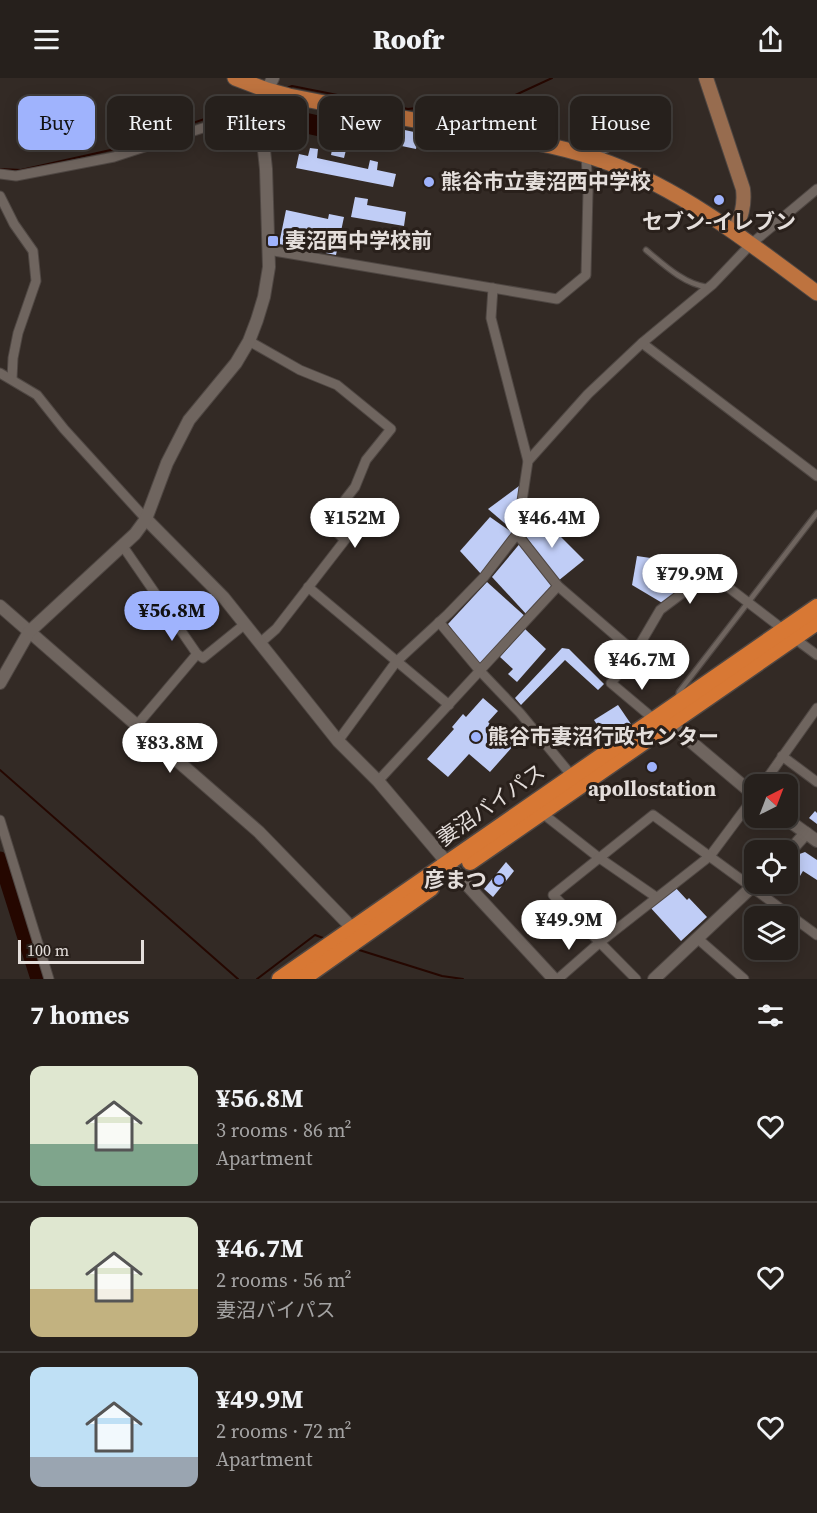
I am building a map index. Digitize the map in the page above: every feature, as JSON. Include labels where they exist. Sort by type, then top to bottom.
[{"type":"highway","name":"妻沼バイパス","points":[[280,979],[356,933],[452,868],[542,813],[663,722],[789,634],[817,607]]},
{"type":"highway","name":"妻沼バイパス","points":[[452,868],[572,776],[663,722],[678,705],[789,634],[817,622]]},
{"type":"highway","name":"妻沼バイパス","points":[[302,979],[356,933]]},
{"type":"main road","points":[[235,78],[270,84],[357,110],[542,144],[590,156],[619,167],[671,194],[734,232],[817,293]]},
{"type":"main road","points":[[706,78],[743,189],[742,216],[734,232]]},
{"type":"street","points":[[0,174],[16,176],[114,157],[205,127]]},
{"type":"street","points":[[0,683],[29,632],[122,545],[146,519],[167,464],[189,420],[236,363],[249,341],[265,290],[269,267],[264,150]]},
{"type":"street","points":[[268,250],[557,299],[586,275],[590,156]]},
{"type":"street","points":[[528,461],[588,394],[642,343],[709,287],[751,244],[817,189]]},
{"type":"street","points":[[0,196],[14,224],[33,250],[36,281],[18,333],[12,379]]},
{"type":"street","points":[[338,741],[396,662],[484,577],[517,534],[528,461],[491,318],[493,288]]},
{"type":"street","points":[[249,341],[300,370],[338,385],[391,429],[366,460],[355,487],[327,523],[345,540],[276,629],[260,643]]},
{"type":"street","points":[[642,343],[817,476]]},
{"type":"street","points":[[0,373],[37,395],[64,429],[146,519],[224,598],[338,741],[378,781],[452,868],[556,979],[710,856],[744,810]]},
{"type":"street","points":[[517,534],[558,586],[630,648],[633,656]]},
{"type":"street","points":[[122,545],[196,654],[203,658],[245,624]]},
{"type":"street","points":[[744,788],[611,683],[633,656],[660,610],[692,586],[703,568],[817,655]]},
{"type":"street","points":[[378,781],[558,586]]},
{"type":"street","points":[[308,587],[448,705]]},
{"type":"street","points":[[0,606],[259,832],[356,933]]},
{"type":"street","points":[[439,622],[480,671],[520,713],[572,776]]},
{"type":"street","points":[[137,725],[196,654]]},
{"type":"street","points":[[770,774],[817,708]]},
{"type":"street","points":[[782,756],[817,782]]},
{"type":"street","points":[[542,813],[598,857],[656,897]]},
{"type":"street","points":[[636,979],[553,895],[653,814],[744,878]]},
{"type":"street","points":[[0,820],[49,979]]},
{"type":"street","points":[[798,827],[817,842]]},
{"type":"street","points":[[798,842],[806,833]]},
{"type":"street","points":[[654,979],[744,894]]},
{"type":"street","points":[[765,894],[817,935]]},
{"type":"street","points":[[698,938],[744,979]]},
{"type":"lane","points":[[590,156],[603,150]]},
{"type":"lane","points":[[646,250],[687,280],[698,286],[709,287]]},
{"type":"lane","points":[[678,705],[679,692],[817,513]]},
{"type":"shaded area","points":[[307,113],[319,116],[317,136],[307,134]]},
{"type":"building","points":[[403,130],[415,132],[415,149],[403,146]]},
{"type":"building","points":[[310,148],[318,149],[317,158],[368,169],[370,160],[378,162],[377,170],[396,174],[393,187],[296,168],[299,154],[308,156]]},
{"type":"building","points":[[332,150],[346,150],[344,158],[331,155]]},
{"type":"building","points":[[355,197],[368,199],[367,205],[406,212],[404,226],[351,217]]},
{"type":"building","points":[[286,210],[328,219],[329,214],[344,217],[336,255],[279,244]]},
{"type":"building","points":[[519,486],[515,532],[488,509]]},
{"type":"building","points":[[490,517],[513,533],[481,574],[460,551]]},
{"type":"building","points":[[546,522],[584,560],[558,581],[519,527]]},
{"type":"building","points":[[522,541],[555,586],[527,615],[492,577]]},
{"type":"building","points":[[637,556],[698,565],[683,589],[664,604],[632,585]]},
{"type":"building","points":[[487,582],[527,618],[478,666],[448,624]]},
{"type":"building","points":[[525,629],[546,649],[517,682],[508,674],[513,669],[500,657]]},
{"type":"building","points":[[562,648],[569,649],[604,684],[598,690],[565,660],[521,705],[515,698]]},
{"type":"building","name":"熊谷市妻沼行政センター","points":[[483,698],[498,711],[488,722],[514,745],[490,772],[469,754],[448,777],[427,759],[454,729],[452,727],[463,714],[466,717]]},
{"type":"building","points":[[618,705],[631,724],[607,740],[594,720]]},
{"type":"building","points":[[815,811],[817,813],[817,824],[809,818]]},
{"type":"building","points":[[805,852],[817,860],[817,880],[803,871],[800,876],[798,874],[798,855]]},
{"type":"building","name":"彦まつ","points":[[506,862],[514,871],[493,897],[484,889]]},
{"type":"building","points":[[674,886],[707,917],[681,941],[649,906]]},
{"type":"waterway","points":[[287,88],[292,86],[408,109],[511,97],[552,78]]},
{"type":"waterway","points":[[0,169],[21,170],[124,147],[205,119]]},
{"type":"waterway","points":[[0,770],[238,979]]},
{"type":"waterway","points":[[0,859],[38,979]]},
{"type":"waterway","points":[[257,979],[315,935],[326,939]]},
{"type":"waterway","points":[[356,949],[442,976],[463,979]]},
{"type":"place","name":"熊谷市立妻沼西中学校","points":[[429,182]]},
{"type":"place","name":"セブン-イレブン","points":[[719,200]]},
{"type":"place","name":"妻沼西中学校前","points":[[273,241]]},
{"type":"place","name":"熊谷市妻沼行政センター","points":[[476,737]]},
{"type":"place","name":"apollostation","points":[[652,767]]},
{"type":"place","name":"彦まつ","points":[[499,880]]}]
